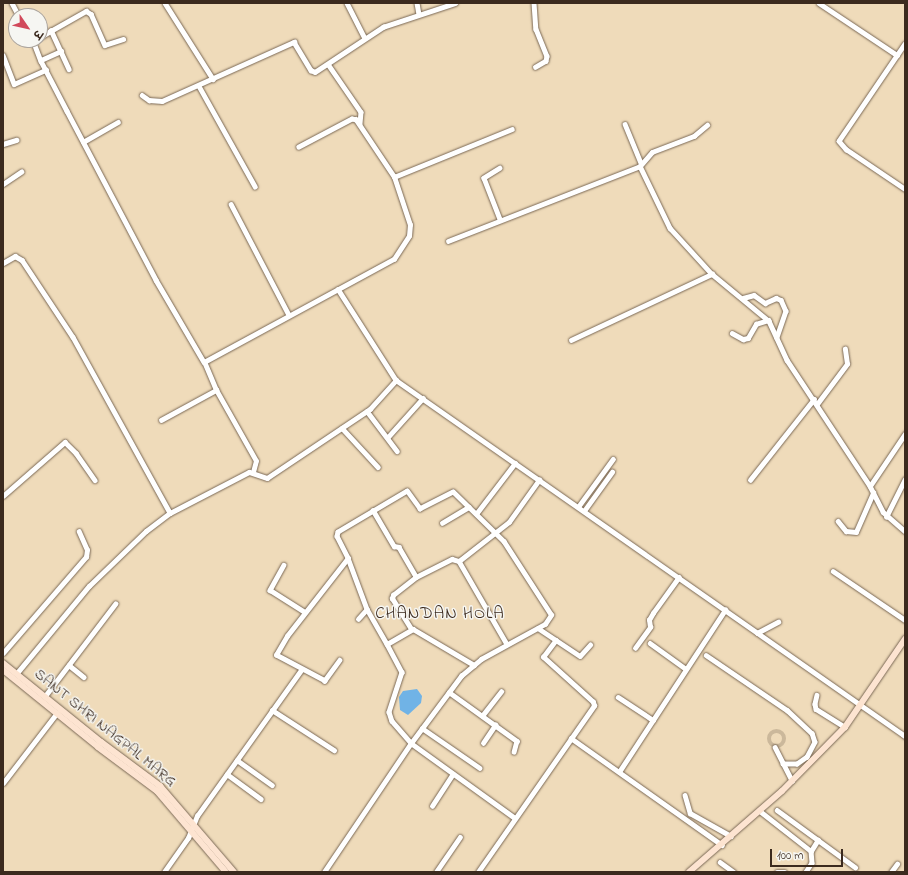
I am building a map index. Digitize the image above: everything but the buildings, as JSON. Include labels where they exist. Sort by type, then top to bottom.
[{"type":"main road","points":[[689,872],[760,811],[845,727],[905,639]]},
{"type":"main road","name":"SANT SHRI NAGPAL MARG","points":[[3,663],[101,742],[160,786],[234,872]]},
{"type":"main road","name":"SANT SHRI NAGPAL MARG","points":[[3,670],[98,747],[157,791],[226,872]]},
{"type":"street","points":[[165,3],[213,79]]},
{"type":"street","points":[[347,3],[365,38]]},
{"type":"street","points":[[417,3],[419,14]]},
{"type":"street","points":[[142,95],[148,100],[159,102],[199,86],[294,42],[311,70],[315,72],[388,24],[455,3]]},
{"type":"street","points":[[534,3],[536,28],[546,56],[546,62],[536,67]]},
{"type":"street","points":[[819,3],[897,55]]},
{"type":"street","points":[[48,32],[86,11],[91,14],[105,45],[123,39]]},
{"type":"street","points":[[51,30],[70,69]]},
{"type":"street","points":[[905,44],[839,141],[846,149],[905,189]]},
{"type":"street","points":[[36,48],[83,142],[156,280],[204,362],[216,390],[256,461],[253,472]]},
{"type":"street","points":[[41,60],[61,51]]},
{"type":"street","points":[[3,54],[14,84],[46,70]]},
{"type":"street","points":[[328,64],[361,112],[360,124]]},
{"type":"street","points":[[199,86],[255,186]]},
{"type":"street","points":[[204,362],[394,259],[406,244],[410,224],[394,177],[360,124],[352,119],[299,147]]},
{"type":"street","points":[[83,142],[118,122]]},
{"type":"street","points":[[625,124],[640,164],[667,225],[712,274],[768,320],[787,360],[870,486],[886,517],[905,531]]},
{"type":"street","points":[[448,241],[640,164],[652,152],[694,136],[707,125]]},
{"type":"street","points":[[394,177],[512,129]]},
{"type":"street","points":[[3,144],[16,140]]},
{"type":"street","points":[[500,168],[484,178],[500,219]]},
{"type":"street","points":[[3,184],[21,172]]},
{"type":"street","points":[[231,204],[289,315]]},
{"type":"street","points":[[3,263],[15,256],[22,260],[73,338],[170,513]]},
{"type":"street","points":[[571,340],[712,274]]},
{"type":"street","points":[[338,289],[396,380],[905,736]]},
{"type":"street","points":[[743,298],[754,295],[765,303],[776,298],[781,300],[786,311],[777,337]]},
{"type":"street","points":[[732,333],[743,340],[748,338],[756,324],[768,320]]},
{"type":"street","points":[[817,404],[847,364],[845,349]]},
{"type":"street","points":[[17,673],[89,586],[146,531],[170,513],[249,472],[253,472],[267,478],[367,411],[396,380]]},
{"type":"street","points":[[162,420],[216,390]]},
{"type":"street","points":[[388,437],[423,398]]},
{"type":"street","points":[[750,480],[814,399]]},
{"type":"street","points":[[367,411],[397,451]]},
{"type":"street","points":[[342,428],[378,467]]},
{"type":"street","points":[[870,486],[905,434]]},
{"type":"street","points":[[3,496],[65,442],[76,453],[95,480]]},
{"type":"street","points":[[578,507],[613,459]]},
{"type":"street","points":[[476,514],[515,463]]},
{"type":"street","points":[[584,511],[612,472]]},
{"type":"street","points":[[886,517],[905,479]]},
{"type":"street","points":[[459,561],[496,534],[508,522],[539,480]]},
{"type":"street","points":[[324,872],[411,743],[449,692],[474,664],[548,622],[551,615],[505,544],[452,492],[420,509],[407,491],[337,534],[348,558],[367,609],[402,672],[393,694],[389,715],[411,743],[515,818]]},
{"type":"street","points":[[838,521],[846,531],[856,532],[873,493]]},
{"type":"street","points":[[442,523],[468,507]]},
{"type":"street","points":[[374,510],[394,546],[399,547],[416,577]]},
{"type":"street","points":[[3,653],[86,557],[87,550],[79,532]]},
{"type":"street","points":[[340,660],[325,681],[278,658],[276,653],[305,612],[348,558]]},
{"type":"street","points":[[411,629],[392,599],[395,592],[416,577],[452,559],[459,561],[507,644]]},
{"type":"street","points":[[284,565],[270,590],[305,612]]},
{"type":"street","points":[[833,571],[905,620]]},
{"type":"street","points":[[635,648],[650,627],[649,620],[653,613],[679,577]]},
{"type":"street","points":[[45,696],[114,604]]},
{"type":"street","points":[[358,619],[367,609]]},
{"type":"street","points":[[619,772],[725,610]]},
{"type":"street","points":[[757,633],[778,622]]},
{"type":"street","points":[[538,628],[580,656],[590,645]]},
{"type":"street","points":[[387,644],[411,629],[416,629],[474,664]]},
{"type":"street","points":[[478,872],[594,703],[543,656],[556,640]]},
{"type":"street","points":[[650,643],[686,669]]},
{"type":"street","points":[[706,655],[787,710],[812,732],[815,742],[807,757],[797,764],[783,764]]},
{"type":"street","points":[[69,665],[84,676]]},
{"type":"street","points":[[164,872],[192,831],[194,824],[227,774],[301,670]]},
{"type":"street","points":[[449,692],[517,741],[514,752]]},
{"type":"street","points":[[482,716],[501,692]]},
{"type":"street","points":[[817,694],[815,704],[816,709],[845,727]]},
{"type":"street","points":[[618,697],[652,720]]},
{"type":"street","points":[[272,710],[334,750]]},
{"type":"street","points":[[3,783],[57,713]]},
{"type":"street","points":[[483,743],[494,725]]},
{"type":"street","points":[[422,728],[480,768]]},
{"type":"street","points":[[571,738],[722,844]]},
{"type":"street","points":[[775,746],[792,781]]},
{"type":"street","points":[[238,760],[272,785]]},
{"type":"street","points":[[227,774],[260,799]]},
{"type":"street","points":[[432,806],[454,774]]},
{"type":"street","points":[[685,795],[690,813],[731,836]]},
{"type":"street","points":[[777,810],[855,867]]},
{"type":"street","points":[[760,811],[811,851]]},
{"type":"street","points":[[436,872],[460,837]]},
{"type":"street","points":[[806,872],[812,863],[811,851],[818,840]]},
{"type":"street","points":[[720,862],[734,872]]},
{"type":"street","points":[[891,872],[897,864]]},
{"type":"street","points":[[777,872],[785,872]]},
{"type":"water","points":[[417,689],[422,696],[421,703],[408,715],[400,710],[399,697],[403,691]]},
{"type":"tunnel","points":[[777,731],[783,733],[785,739],[783,745],[777,747],[771,745],[769,739],[771,733],[777,731]]},
{"type":"district","name":"CHANDAN HOLA","points":[[440,614]]}]
